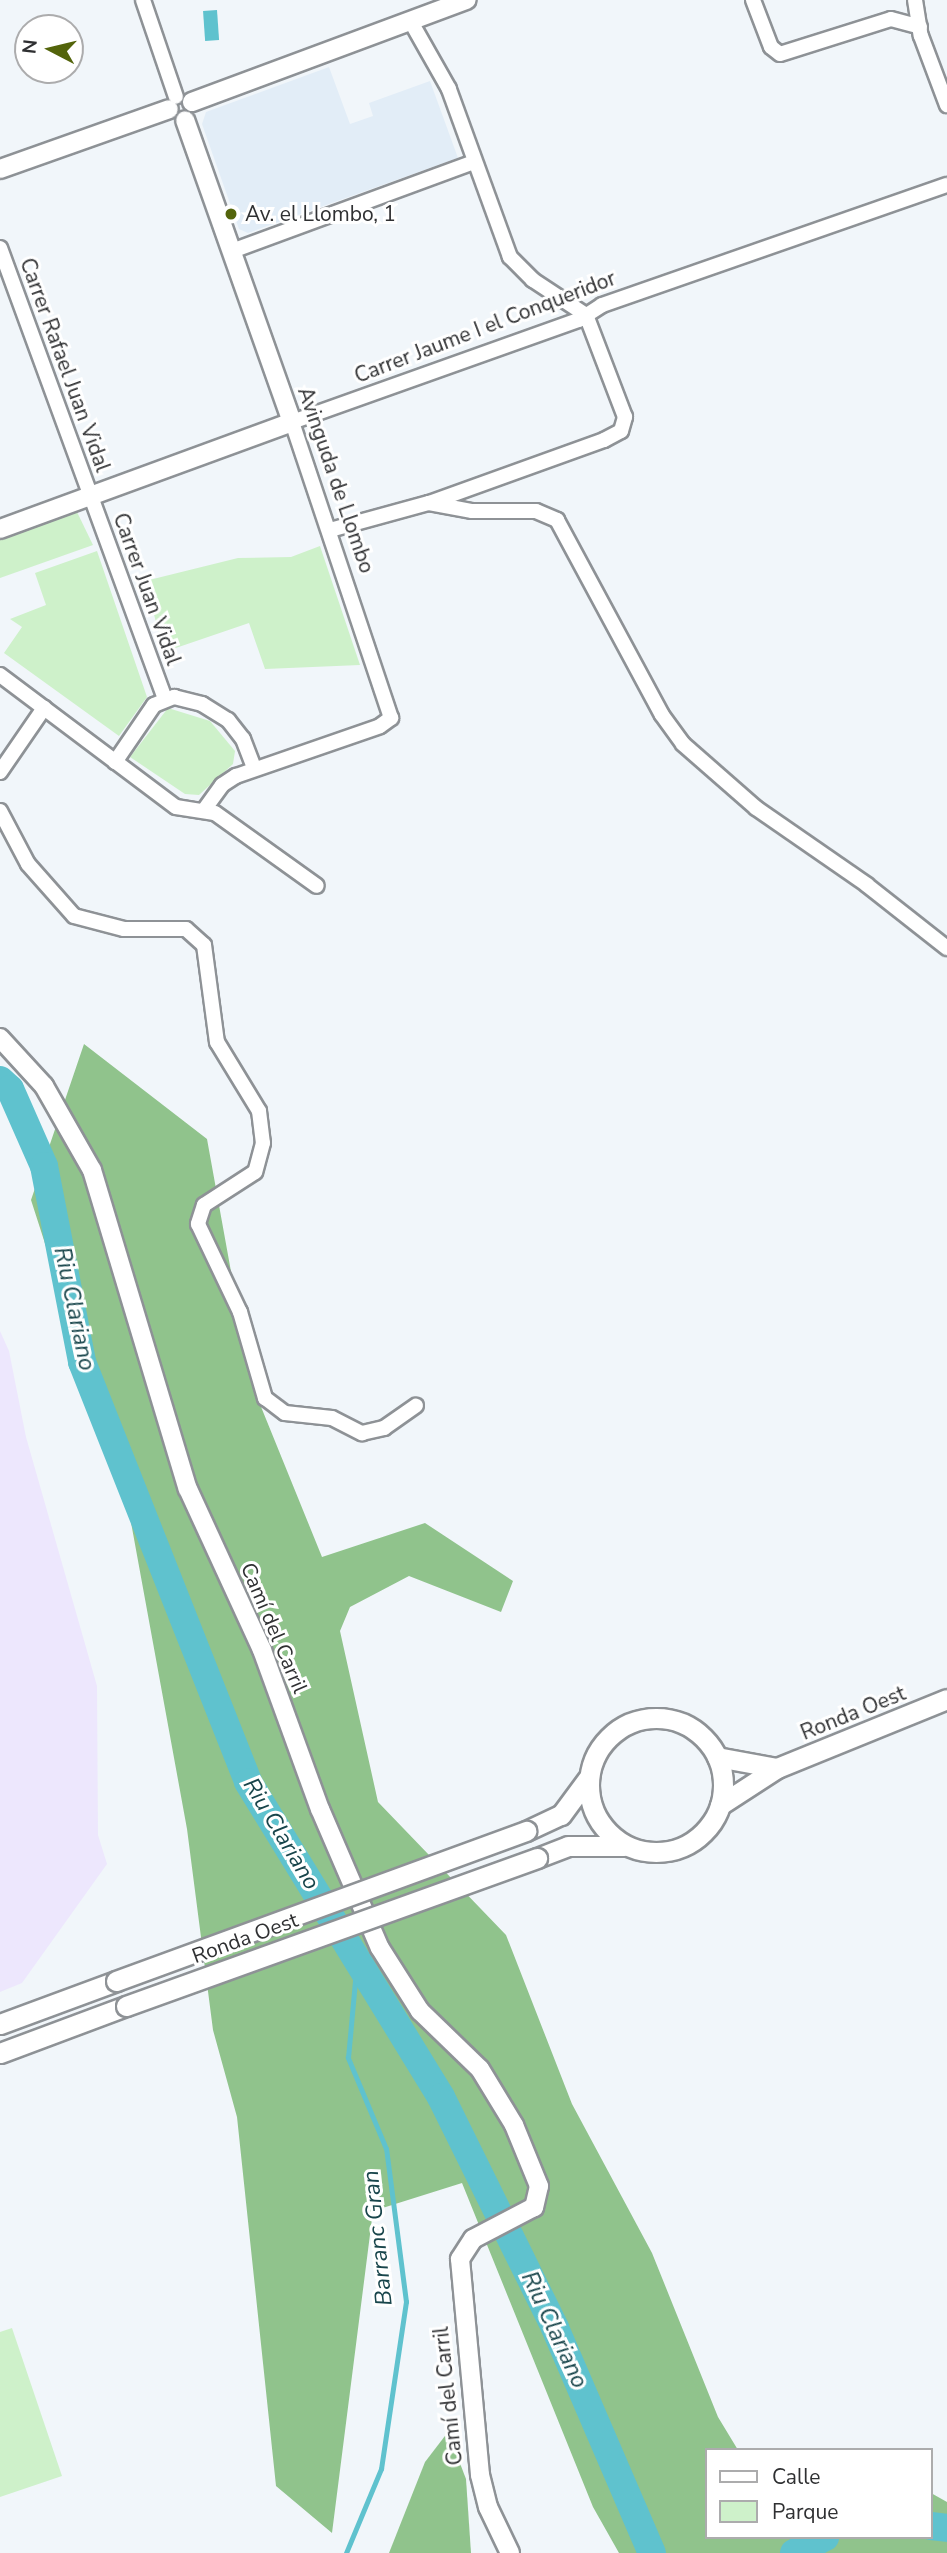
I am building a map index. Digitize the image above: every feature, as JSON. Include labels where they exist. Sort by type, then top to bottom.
[{"type":"main road","name":"Ronda Oest","points":[[720,1805],[777,1769],[947,1699]]},
{"type":"main road","points":[[646,1718],[668,1719],[688,1726],[717,1757],[723,1789],[720,1805],[710,1825],[682,1846],[649,1852],[628,1846],[597,1818],[589,1776],[596,1755],[608,1738],[625,1725],[646,1718]]},
{"type":"main road","points":[[717,1757],[777,1769]]},
{"type":"main road","name":"Ronda Oest","points":[[0,2024],[526,1831],[561,1815],[589,1776]]},
{"type":"main road","name":"Ronda Oest","points":[[0,2053],[568,1846],[628,1846]]},
{"type":"street","points":[[143,0],[179,103]]},
{"type":"street","points":[[0,169],[467,0]]},
{"type":"street","points":[[753,0],[771,47],[780,54],[891,19],[902,18],[920,27]]},
{"type":"street","points":[[915,0],[920,27],[947,105]]},
{"type":"street","points":[[330,530],[429,503],[617,434],[624,425],[622,404],[586,315],[515,264],[474,162],[449,89],[410,20]]},
{"type":"street","name":"Avinguda de Llombo","points":[[179,103],[175,119],[185,120],[330,530],[391,718],[380,726],[254,768],[222,785],[204,810]]},
{"type":"street","points":[[232,251],[474,162]]},
{"type":"street","name":"Carrer Jaume I el Conqueridor","points":[[0,529],[586,315],[602,305],[947,185]]},
{"type":"street","name":"Carrer Rafael Juan Vidal","points":[[0,248],[90,495]]},
{"type":"street","name":"Carrer Juan Vidal","points":[[90,495],[164,698]]},
{"type":"street","points":[[429,503],[472,511],[536,512],[557,520],[662,715],[683,744],[766,816],[867,885],[947,948]]},
{"type":"street","points":[[0,676],[176,807],[204,810],[317,887]]},
{"type":"street","points":[[115,762],[154,705],[164,698],[193,701],[219,713],[243,739],[254,768]]},
{"type":"street","points":[[0,772],[44,708]]},
{"type":"street","points":[[0,811],[29,864],[74,916],[124,929],[186,929],[204,945],[217,1042],[259,1111],[263,1143],[255,1172],[204,1205],[198,1224],[240,1312],[265,1398],[285,1413],[332,1418],[362,1433],[384,1428],[416,1406]]},
{"type":"street","name":"Camí del Carril","points":[[0,1038],[44,1086],[92,1170],[188,1489],[262,1650],[320,1809],[392,1973],[420,2011],[480,2069],[514,2125],[539,2186],[538,2202],[527,2211],[466,2244],[460,2259],[465,2343],[480,2475],[488,2507],[510,2553]]},
{"type":"shaded area","points":[[329,67],[350,124],[373,116],[369,103],[430,81],[458,158],[248,233],[239,229],[202,124],[206,112]]},
{"type":"shaded area","points":[[0,1331],[9,1351],[26,1437],[97,1686],[98,1835],[107,1864],[22,1983],[0,1992]]},
{"type":"green space","points":[[77,512],[93,545],[0,578],[0,539]]},
{"type":"green space","points":[[320,546],[360,665],[265,669],[249,623],[164,652],[145,581],[238,558],[291,557]]},
{"type":"green space","points":[[97,551],[147,697],[119,736],[4,653],[22,627],[10,619],[46,605],[35,573]]},
{"type":"green space","points":[[168,708],[210,721],[235,751],[233,764],[199,795],[185,794],[130,757]]},
{"type":"green space","points":[[84,1044],[207,1139],[251,1382],[322,1557],[425,1523],[513,1581],[501,1612],[409,1576],[350,1607],[340,1631],[378,1802],[506,1935],[572,2104],[652,2253],[718,2417],[737,2448],[706,2448],[706,2539],[933,2539],[933,2494],[947,2502],[947,2553],[619,2553],[593,2507],[462,2183],[373,2211],[332,2533],[276,2486],[237,2117],[213,2030],[187,1829],[126,1495],[31,1200]]},
{"type":"green space","points":[[12,2328],[62,2476],[0,2497],[0,2332]]},
{"type":"green space","points":[[448,2432],[466,2479],[471,2553],[389,2553],[425,2462]]},
{"type":"water","points":[[217,10],[219,40],[205,41],[203,11]]},
{"type":"waterway","name":"Riu Clariano","points":[[0,1080],[10,1089],[44,1166],[82,1362],[248,1782],[441,2097],[555,2328],[652,2553]]},
{"type":"waterway","name":"Barranc Gran","points":[[346,2553],[381,2469],[406,2302],[386,2149],[348,2058],[357,1960]]},
{"type":"waterway","name":"Riu Clariano","points":[[933,2526],[947,2528]]},
{"type":"waterway","name":"Riu Clariano","points":[[794,2553],[821,2539]]},
{"type":"place","name":"Av. el Llombo, 1","points":[[231,214]]}]
